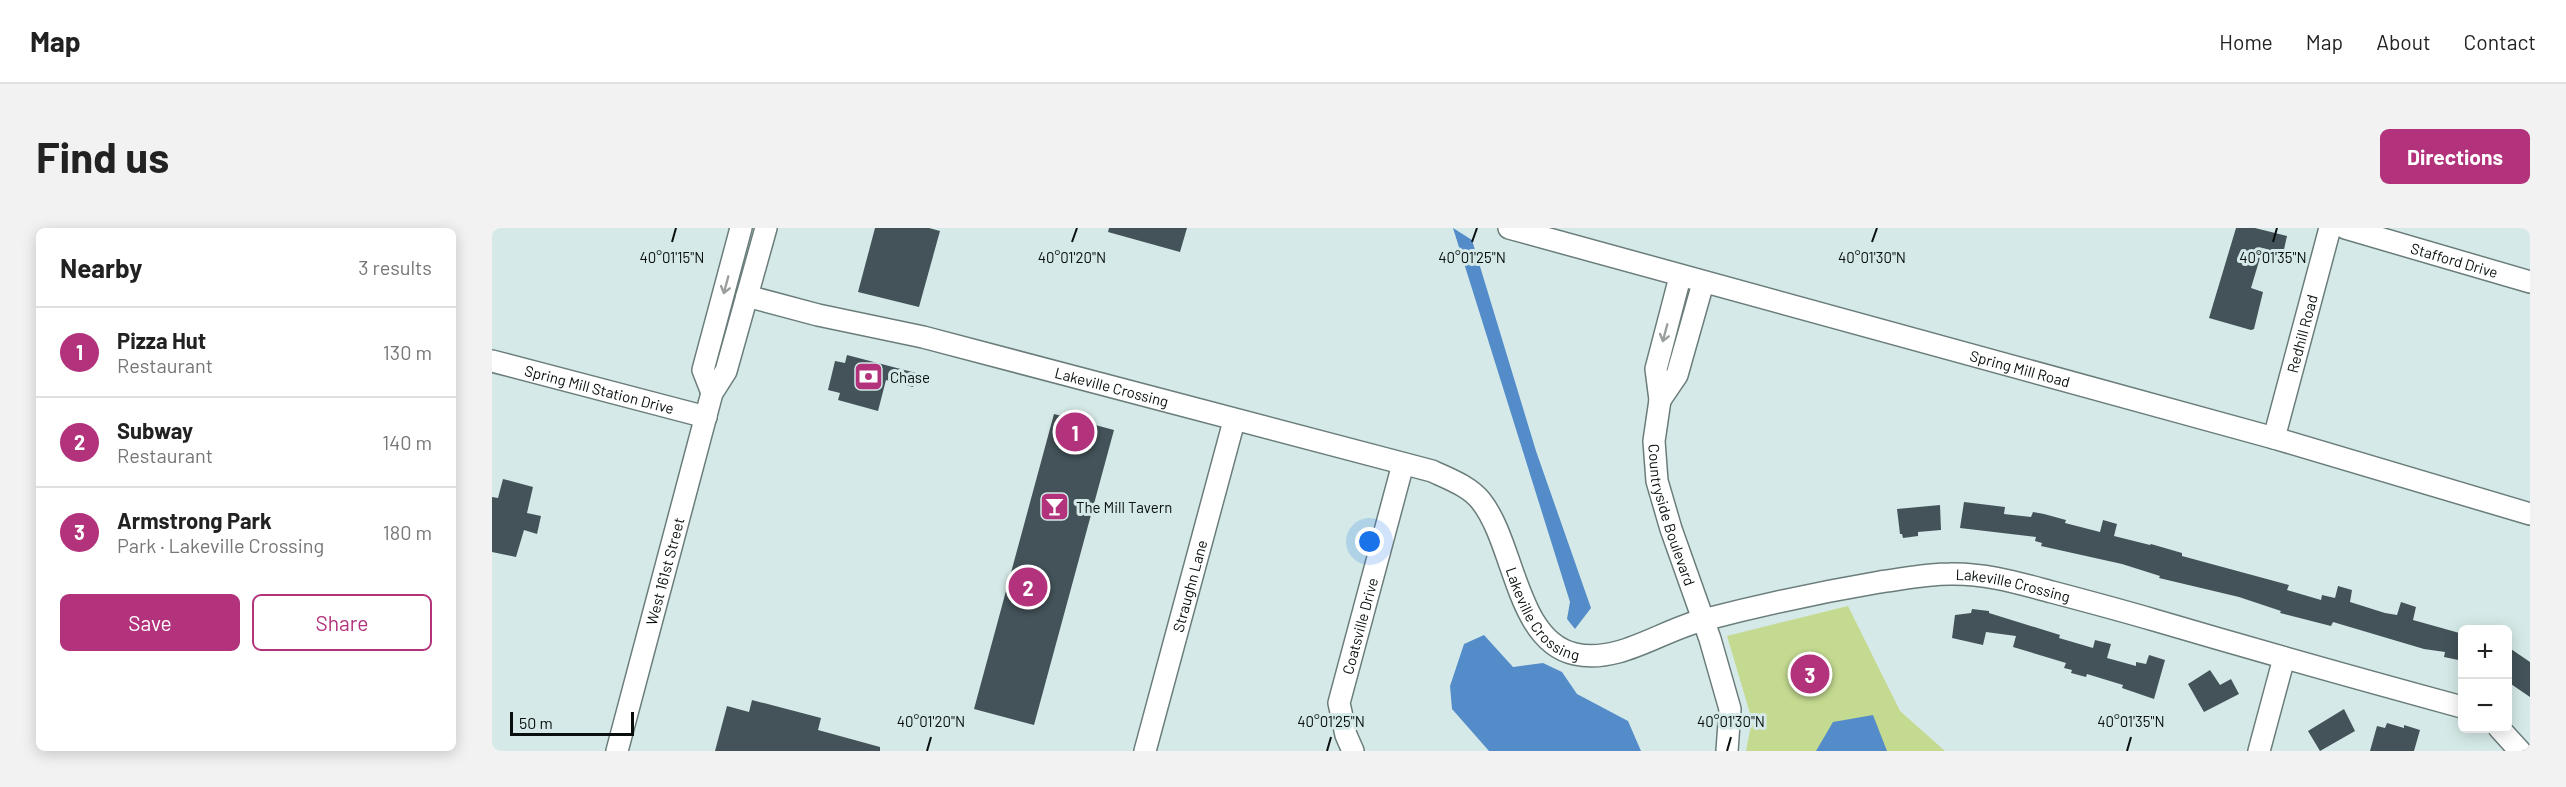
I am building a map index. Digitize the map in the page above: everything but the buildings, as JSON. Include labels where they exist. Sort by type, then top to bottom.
[{"type":"street","name":"West 161st Street","points":[[712,393],[703,370],[741,228]]},
{"type":"street","name":"West 161st Street","points":[[617,751],[712,393],[726,371],[766,228]]},
{"type":"street","name":"Spring Mill Road","points":[[1509,228],[1680,277],[2274,438],[2530,514]]},
{"type":"street","name":"Redhill Road","points":[[2274,438],[2330,228]]},
{"type":"street","name":"Stafford Drive","points":[[2345,228],[2530,282]]},
{"type":"street","name":"Countryside Boulevard","points":[[1680,277],[1656,369],[1660,400],[1654,441],[1658,481],[1710,639],[1730,709],[1727,751]]},
{"type":"street","points":[[1660,400],[1677,375],[1703,283]]},
{"type":"street","name":"Lakeville Crossing","points":[[747,296],[818,315],[930,339],[1442,475],[1461,484],[1479,498],[1492,517],[1503,541],[1540,632],[1557,647],[1576,654],[1608,655],[1702,620],[1846,588],[1918,576],[1972,574],[2004,579],[2106,606],[2458,706]]},
{"type":"street","name":"Spring Mill Station Drive","points":[[492,361],[706,417]]},
{"type":"street","name":"Straughn Lane","points":[[1145,751],[1233,421]]},
{"type":"street","name":"Coatsville Drive","points":[[1353,751],[1346,735],[1339,703],[1403,464]]},
{"type":"street","points":[[2259,751],[2284,658]]},
{"type":"street","points":[[2503,733],[2520,751]]},
{"type":"green space","points":[[1848,606],[1900,711],[1945,751],[1746,751],[1752,720],[1727,636]]},
{"type":"water","points":[[1453,228],[1472,240],[1536,451],[1591,608],[1575,629],[1567,619],[1570,602]]},
{"type":"water","points":[[1484,635],[1513,667],[1543,663],[1562,672],[1577,694],[1628,721],[1641,751],[1489,751],[1452,709],[1450,686],[1464,644]]},
{"type":"water","points":[[1873,715],[1887,751],[1816,751],[1833,722]]},
{"type":"place","name":"Chase","points":[[869,377]]},
{"type":"place","name":"Pizza Hut","points":[[1075,432]]},
{"type":"place","name":"The Mill Tavern","points":[[1055,507]]},
{"type":"place","name":"Subway","points":[[1028,587]]},
{"type":"place","name":"Armstrong Park","points":[[1810,674]]}]
